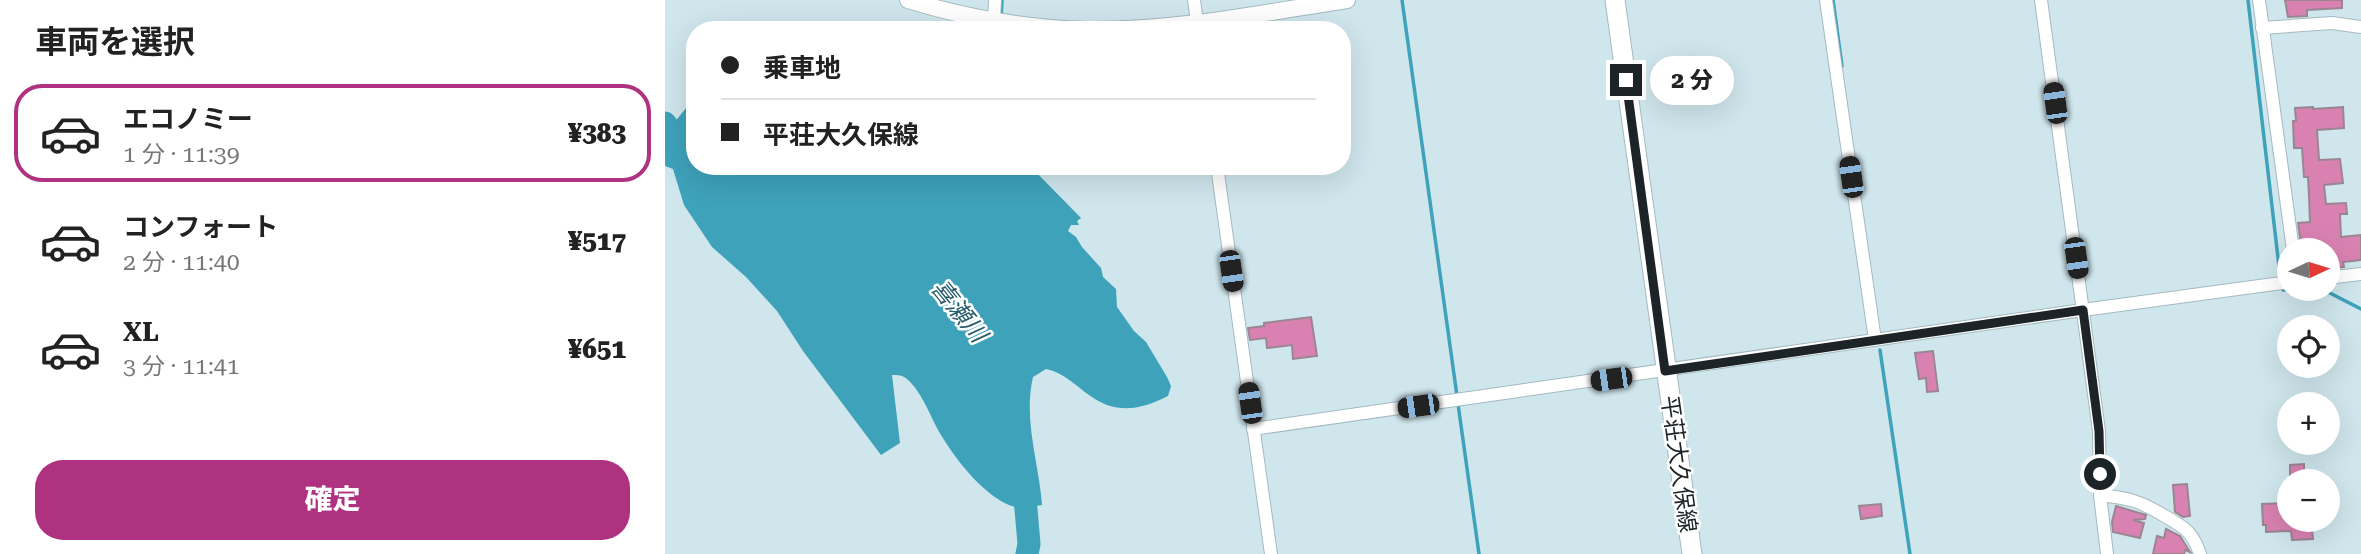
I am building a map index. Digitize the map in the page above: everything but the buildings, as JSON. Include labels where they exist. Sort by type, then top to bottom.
[{"type":"main road","name":"平荘大久保線","points":[[1615,0],[1692,554]]},
{"type":"street","points":[[908,0],[994,21],[995,0]]},
{"type":"street","points":[[1194,0],[1196,21]]},
{"type":"street","points":[[1226,21],[1347,0]]},
{"type":"street","points":[[1826,0],[1875,340]]},
{"type":"street","points":[[2041,0],[2099,431],[2100,495],[2107,554]]},
{"type":"street","points":[[2259,0],[2291,238]]},
{"type":"street","points":[[2263,28],[2332,23],[2361,27]]},
{"type":"street","points":[[1218,175],[1271,554]]},
{"type":"street","points":[[2340,276],[2361,274]]},
{"type":"street","points":[[1253,429],[2277,284]]},
{"type":"street","points":[[2100,495],[2145,503],[2182,524],[2189,530],[2200,554]]},
{"type":"water","points":[[686,108],[686,175],[1039,175],[1081,218],[1077,221],[1079,225],[1071,225],[1068,231],[1101,268],[1103,277],[1116,289],[1117,307],[1134,331],[1146,342],[1167,377],[1171,386],[1168,396],[1148,405],[1118,408],[1099,401],[1064,376],[1052,371],[1046,369],[1033,377],[1030,393],[1031,425],[1042,505],[1015,507],[1004,503],[983,487],[955,456],[918,391],[902,376],[892,375],[900,443],[881,455],[803,351],[777,311],[746,277],[712,247],[684,205],[673,169],[665,166],[665,134]]},
{"type":"waterway","points":[[1001,17],[1002,0]]},
{"type":"waterway","points":[[1402,0],[1457,396]]},
{"type":"waterway","points":[[1833,0],[1842,66]]},
{"type":"waterway","points":[[2248,0],[2277,249]]},
{"type":"waterway","name":"喜瀬川","points":[[665,123],[670,130],[686,140]]},
{"type":"waterway","points":[[2340,298],[2361,309]]},
{"type":"waterway","points":[[1880,350],[1910,554]]},
{"type":"waterway","points":[[1458,404],[1479,554]]},
{"type":"waterway","name":"喜瀬川","points":[[1023,475],[1029,544],[1027,554]]},
{"type":"route","points":[[1626,80],[1665,371],[2083,310],[2099,431],[2100,474]]}]
